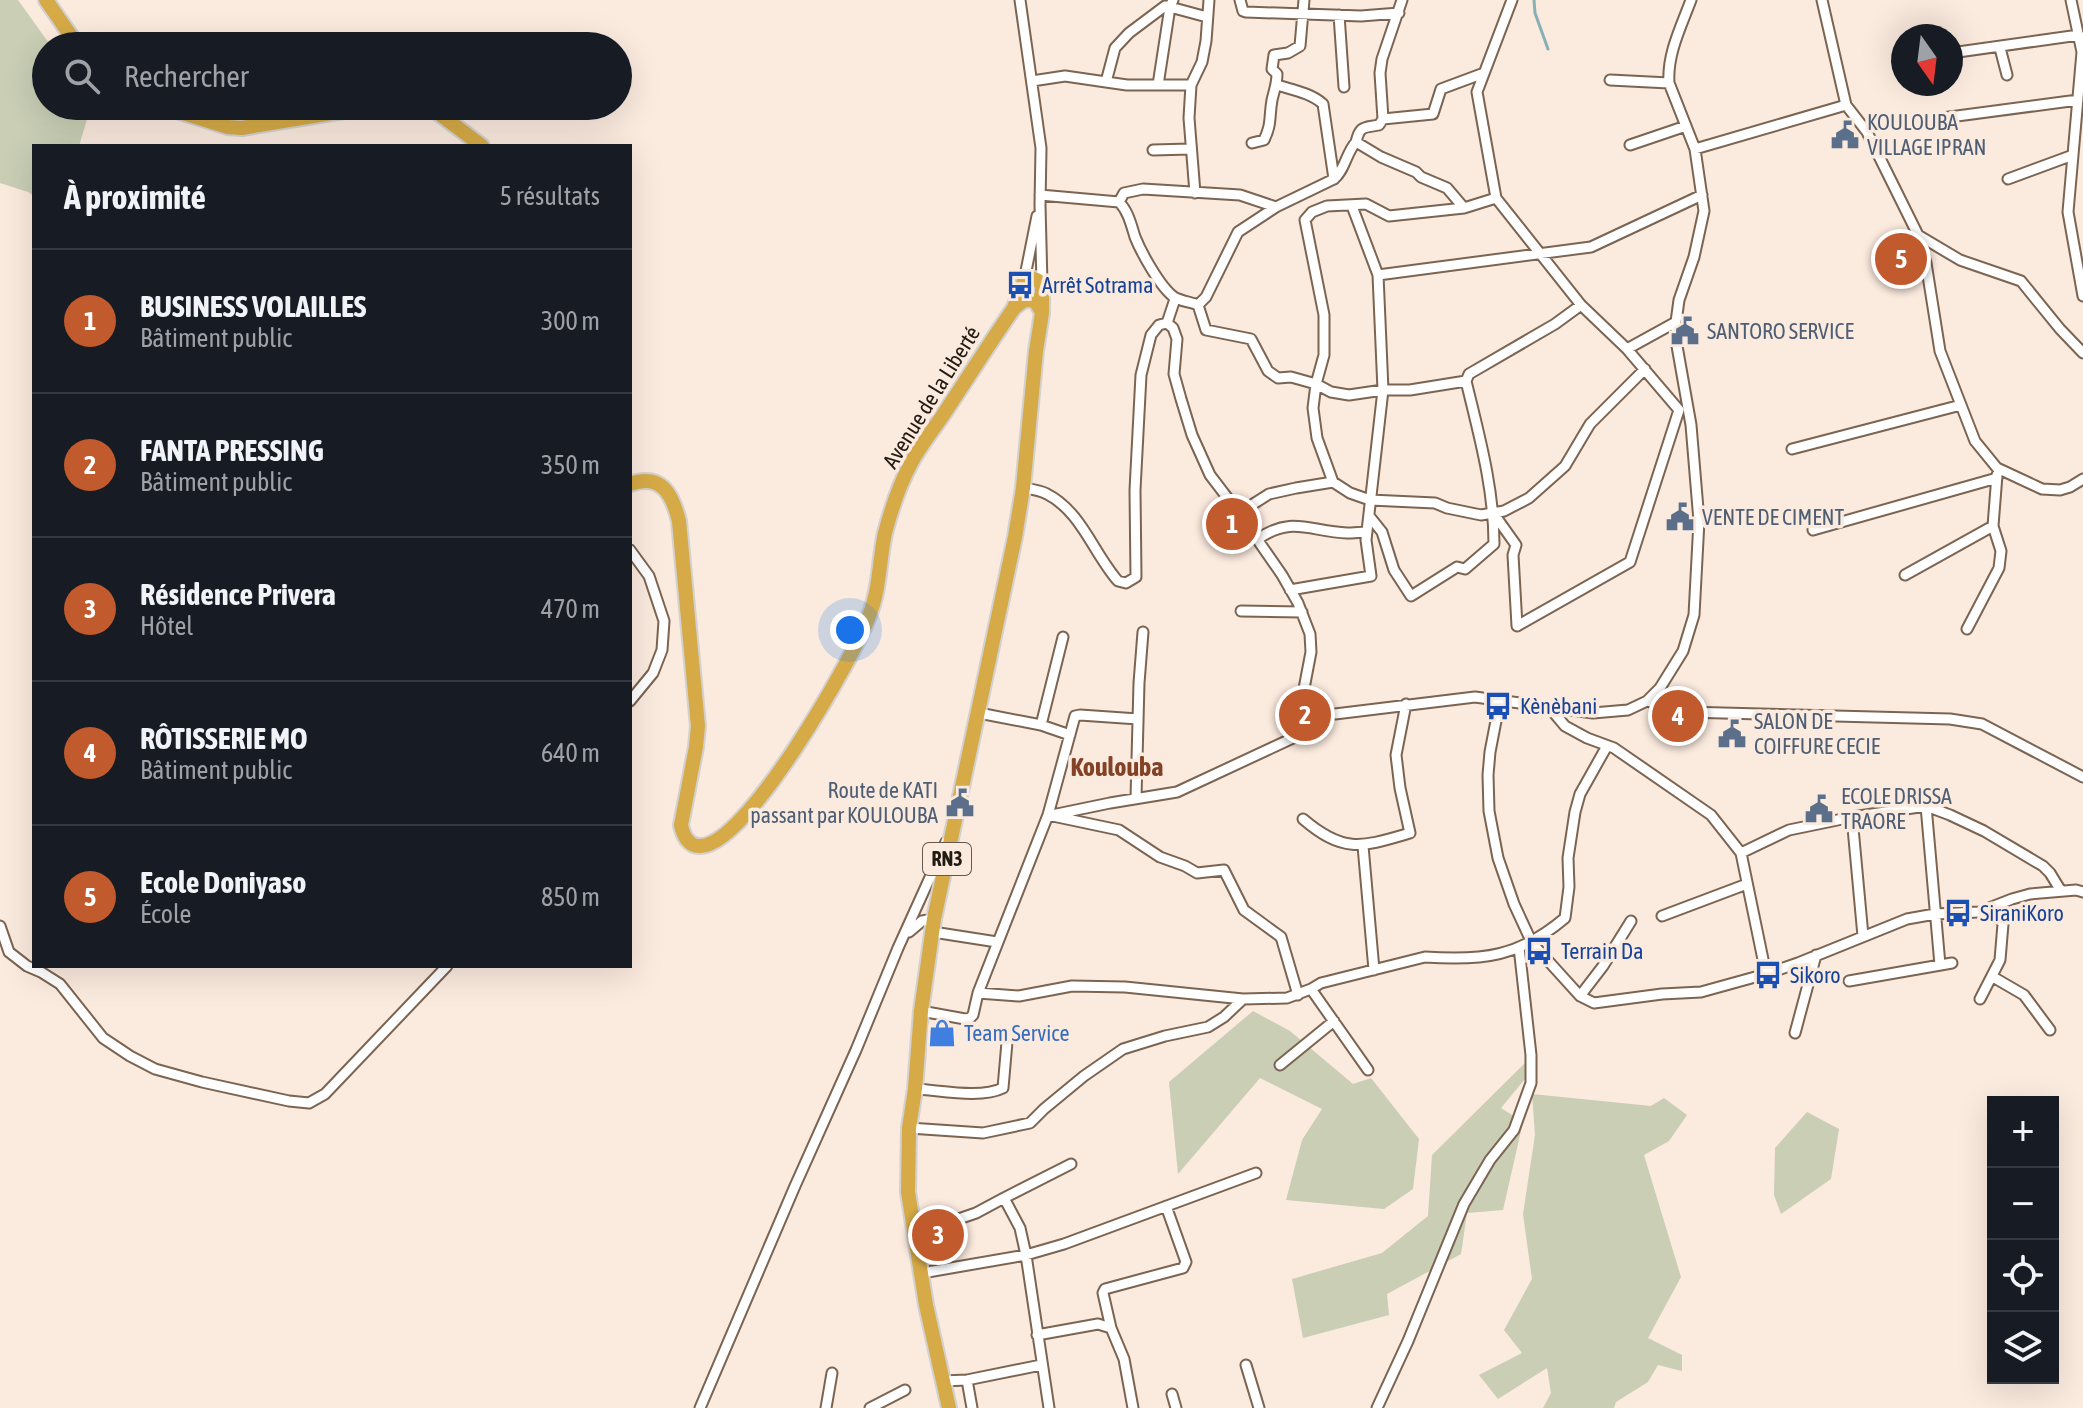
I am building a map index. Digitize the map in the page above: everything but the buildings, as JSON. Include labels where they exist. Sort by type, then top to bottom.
[{"type":"highway","points":[[46,0],[68,32]]},
{"type":"highway","points":[[206,120],[242,128],[290,120]]},
{"type":"highway","points":[[448,120],[479,144]]},
{"type":"highway","points":[[1014,308],[1024,281],[1036,279],[1042,284]]},
{"type":"highway","name":"RN3","points":[[949,1408],[926,1305],[908,1192],[909,1128],[934,925],[1023,488],[1042,313],[1042,284]]},
{"type":"highway","points":[[1014,308],[1028,299],[1035,301],[1042,313]]},
{"type":"highway","name":"Avenue de la Liberté","points":[[632,483],[642,480],[659,485],[671,497],[679,521],[698,726],[681,825],[683,834],[692,844],[709,844],[739,820],[763,793],[841,674],[870,614],[885,535],[894,502],[910,464],[1014,308]]},
{"type":"street","points":[[1020,0],[1041,148],[1042,284]]},
{"type":"street","points":[[1195,193],[1190,149],[1191,85],[1202,62],[1209,0]]},
{"type":"street","points":[[1240,0],[1246,12],[1361,16],[1399,13]]},
{"type":"street","points":[[1252,143],[1264,140],[1272,120],[1272,102],[1277,85],[1277,74],[1272,69],[1274,55],[1288,53],[1300,46],[1304,0]]},
{"type":"street","points":[[1198,305],[1206,297],[1238,232],[1276,207],[1334,179],[1339,175],[1359,131],[1379,125],[1383,119],[1382,59],[1402,0]]},
{"type":"street","points":[[1494,514],[1516,545],[1513,555],[1517,626],[1630,562],[1679,410],[1627,349],[1581,305],[1496,198],[1477,92],[1512,0]]},
{"type":"street","points":[[1167,323],[1173,328],[1177,339],[1174,374],[1192,435],[1210,475],[1258,539],[1302,612],[1310,634],[1311,652],[1302,699],[1309,708],[1318,713],[1335,714],[1475,697],[1593,713],[1628,710],[1647,701],[1660,688],[1683,651],[1694,615],[1699,521],[1691,425],[1677,346],[1676,322],[1679,300],[1694,257],[1704,211],[1695,149],[1669,83],[1671,56],[1691,0]]},
{"type":"street","points":[[1822,0],[1846,105],[1867,132],[1918,235],[1926,263],[1940,351],[1975,441],[1997,473],[2042,489],[2060,490],[2083,479]]},
{"type":"street","points":[[2071,0],[2083,52],[2068,212],[2079,250],[2083,296]]},
{"type":"street","points":[[1106,82],[1115,48],[1129,33],[1165,6],[1171,3],[1207,17]]},
{"type":"street","points":[[1158,85],[1171,3]]},
{"type":"street","points":[[1339,15],[1344,87]]},
{"type":"street","points":[[1963,52],[2079,35]]},
{"type":"street","points":[[2000,48],[2007,75]]},
{"type":"street","points":[[1383,119],[1433,114],[1441,89],[1484,73]]},
{"type":"street","points":[[1032,81],[1065,76],[1106,82],[1191,85]]},
{"type":"street","points":[[1610,80],[1669,83]]},
{"type":"street","points":[[1277,85],[1309,95],[1323,104],[1334,179]]},
{"type":"street","points":[[1942,118],[2078,100]]},
{"type":"street","points":[[1695,149],[1846,105]]},
{"type":"street","points":[[1630,145],[1686,126]]},
{"type":"street","points":[[1356,142],[1447,188],[1464,208]]},
{"type":"street","points":[[1153,150],[1190,149]]},
{"type":"street","points":[[2008,179],[2073,155]]},
{"type":"street","points":[[1119,202],[1124,193],[1143,189],[1240,195],[1276,207]]},
{"type":"street","points":[[1378,275],[1591,247],[1702,195]]},
{"type":"street","points":[[1496,198],[1464,208],[1389,216],[1366,204],[1327,206],[1312,212],[1305,220],[1324,315],[1324,355],[1313,408],[1317,438],[1333,482],[1350,493],[1370,500],[1435,503],[1481,515],[1504,511],[1529,498],[1565,466],[1590,424],[1645,369]]},
{"type":"street","points":[[1040,200],[1119,202],[1159,280],[1175,299],[1198,305]]},
{"type":"street","points":[[1024,281],[1040,200]]},
{"type":"street","points":[[1290,590],[1371,576],[1366,540],[1383,390],[1378,275],[1352,206]]},
{"type":"street","points":[[1918,235],[1960,260],[2021,281],[2083,353]]},
{"type":"street","points":[[1167,323],[1175,299]]},
{"type":"street","points":[[1198,305],[1206,330],[1251,339],[1268,371],[1278,378],[1291,377],[1331,392],[1349,395],[1466,381]]},
{"type":"street","points":[[1370,517],[1382,532],[1394,570],[1411,596],[1457,567],[1465,569],[1494,544],[1491,488],[1466,381],[1469,374],[1555,324],[1581,305]]},
{"type":"street","points":[[1627,349],[1676,322]]},
{"type":"street","points":[[1023,488],[1046,493],[1060,503],[1078,522],[1118,581],[1126,583],[1136,577],[1135,490],[1141,375],[1151,335],[1159,325],[1167,323]]},
{"type":"street","points":[[1792,449],[1961,405]]},
{"type":"street","points":[[1967,629],[1999,568],[2001,551],[1993,526],[1997,473]]},
{"type":"street","points":[[1813,530],[1997,473]]},
{"type":"street","points":[[1239,513],[1269,494],[1333,482]]},
{"type":"street","points":[[1258,539],[1271,530],[1292,525],[1348,533],[1367,532]]},
{"type":"street","points":[[1905,575],[1993,526]]},
{"type":"street","points":[[632,553],[649,576],[664,621],[662,650],[653,673],[632,699]]},
{"type":"street","points":[[1241,611],[1302,612]]},
{"type":"street","points":[[1136,798],[1143,632]]},
{"type":"street","points":[[1041,725],[1063,637]]},
{"type":"street","points":[[1500,700],[1488,775],[1489,811],[1498,858],[1532,943],[1580,996],[1594,1003],[1701,992],[1766,974],[1907,919],[1979,912],[2021,896],[2076,890],[2083,892]]},
{"type":"street","points":[[1647,701],[1685,712],[1961,720],[1982,724],[2083,777]]},
{"type":"street","points":[[1303,819],[1336,842],[1363,846],[1410,833],[1396,755],[1406,704]]},
{"type":"street","points":[[1549,707],[1565,726],[1614,748],[1711,815],[1741,853],[1766,974]]},
{"type":"street","points":[[979,713],[1041,725],[1070,735]]},
{"type":"street","points":[[1048,815],[1177,792],[1308,731],[1315,726],[1318,713]]},
{"type":"street","points":[[921,1011],[965,1019],[973,1015],[997,942],[1048,815],[1075,716],[1138,719]]},
{"type":"street","points":[[978,993],[1019,996],[1072,986],[1125,987],[1243,999],[1287,998],[1321,983],[1425,957],[1494,956],[1532,943],[1565,918],[1569,887],[1568,858],[1575,812],[1580,794],[1607,746]]},
{"type":"street","points":[[1741,853],[1789,830],[1926,806],[1984,831],[2043,866],[2061,891]]},
{"type":"street","points":[[1926,806],[1940,965]]},
{"type":"street","points":[[1048,815],[1119,830],[1160,857],[1197,873],[1224,870],[1244,910],[1281,937],[1298,995]]},
{"type":"street","points":[[1852,817],[1863,936]]},
{"type":"street","points":[[700,1408],[952,829]]},
{"type":"street","points":[[1363,846],[1374,970]]},
{"type":"street","points":[[1662,916],[1747,884]]},
{"type":"street","points":[[1980,999],[2000,960],[2003,924],[1993,908]]},
{"type":"street","points":[[1580,996],[1631,921]]},
{"type":"street","points":[[898,948],[915,925],[934,925],[997,942]]},
{"type":"street","points":[[0,926],[9,952],[60,984],[103,1038],[130,1056],[167,1072],[309,1103],[325,1094],[445,968]]},
{"type":"street","points":[[1377,1408],[1464,1204],[1490,1160],[1514,1130],[1531,1083],[1531,1055],[1519,947]]},
{"type":"street","points":[[1795,1033],[1816,954]]},
{"type":"street","points":[[1849,981],[1952,963]]},
{"type":"street","points":[[1993,977],[2024,995],[2050,1030]]},
{"type":"street","points":[[1311,989],[1368,1070]]},
{"type":"street","points":[[909,1128],[983,1133],[1030,1123],[1084,1076],[1123,1049],[1208,1027],[1243,999]]},
{"type":"street","points":[[1280,1065],[1334,1021]]},
{"type":"street","points":[[915,1089],[978,1093],[1000,1090],[1003,1088],[1007,1042]]},
{"type":"street","points":[[915,1234],[976,1213],[1071,1164]]},
{"type":"street","points":[[922,1273],[1026,1255],[1064,1244],[1256,1173]]},
{"type":"street","points":[[1004,1198],[1020,1228],[1026,1255],[1049,1408]]},
{"type":"street","points":[[1133,1408],[1124,1359],[1111,1328],[1103,1293],[1105,1289],[1186,1266],[1166,1206]]},
{"type":"street","points":[[1037,1335],[1098,1324],[1111,1328]]},
{"type":"street","points":[[943,1381],[967,1380],[1041,1365]]},
{"type":"street","points":[[1246,1365],[1259,1408]]},
{"type":"street","points":[[826,1408],[832,1373]]},
{"type":"street","points":[[967,1380],[972,1408]]},
{"type":"street","points":[[870,1408],[905,1390]]},
{"type":"street","points":[[1172,1394],[1176,1408]]},
{"type":"green space","points":[[0,0],[18,0],[41,32],[32,32],[32,120],[87,120],[80,144],[32,144],[32,195],[0,183]]},
{"type":"green space","points":[[1253,1011],[1290,1031],[1353,1084],[1371,1078],[1419,1139],[1413,1189],[1384,1209],[1286,1200],[1302,1140],[1322,1109],[1260,1078],[1178,1174],[1169,1082]]},
{"type":"green space","points":[[1525,1063],[1530,1073],[1501,1108],[1523,1122],[1503,1210],[1467,1213],[1461,1254],[1387,1294],[1389,1315],[1303,1338],[1292,1279],[1382,1253],[1428,1216],[1432,1155]]},
{"type":"green space","points":[[1532,1094],[1651,1106],[1664,1098],[1687,1115],[1669,1141],[1644,1155],[1681,1277],[1648,1338],[1682,1355],[1682,1371],[1658,1365],[1648,1382],[1616,1402],[1614,1408],[1543,1408],[1551,1393],[1547,1368],[1498,1399],[1479,1375],[1522,1353],[1504,1330],[1532,1279],[1523,1214],[1535,1135]]},
{"type":"green space","points":[[1807,1112],[1839,1129],[1831,1179],[1781,1214],[1774,1195],[1775,1148]]},
{"type":"waterway","points":[[1534,0],[1535,13],[1548,49]]},
{"type":"place","name":"KOULOUBA VILLAGE IPRAN","points":[[1845,135]]},
{"type":"place","name":"Ecole Doniyaso","points":[[1901,259]]},
{"type":"place","name":"Arrêt Sotrama","points":[[1020,285]]},
{"type":"place","name":"SANTORO SERVICE","points":[[1685,331]]},
{"type":"place","name":"VENTE DE CIMENT","points":[[1680,517]]},
{"type":"place","name":"BUSINESS VOLAILLES","points":[[1232,524]]},
{"type":"place","name":"Kènèbani","points":[[1498,706]]},
{"type":"place","name":"FANTA PRESSING","points":[[1305,715]]},
{"type":"place","name":"RÔTISSERIE MO","points":[[1678,716]]},
{"type":"place","name":"SALON DE COIFFURE CECIE","points":[[1732,734]]},
{"type":"place","name":"Route de KATI passant par KOULOUBA","points":[[960,803]]},
{"type":"place","name":"ECOLE DRISSA TRAORE","points":[[1819,809]]},
{"type":"place","name":"SiraniKoro","points":[[1958,913]]},
{"type":"place","name":"Terrain Da","points":[[1539,951]]},
{"type":"place","name":"Sikoro","points":[[1768,975]]},
{"type":"place","name":"Team Service","points":[[942,1033]]},
{"type":"place","name":"Résidence Privera","points":[[938,1235]]},
{"type":"district","name":"Koulouba","points":[[1117,767]]}]
